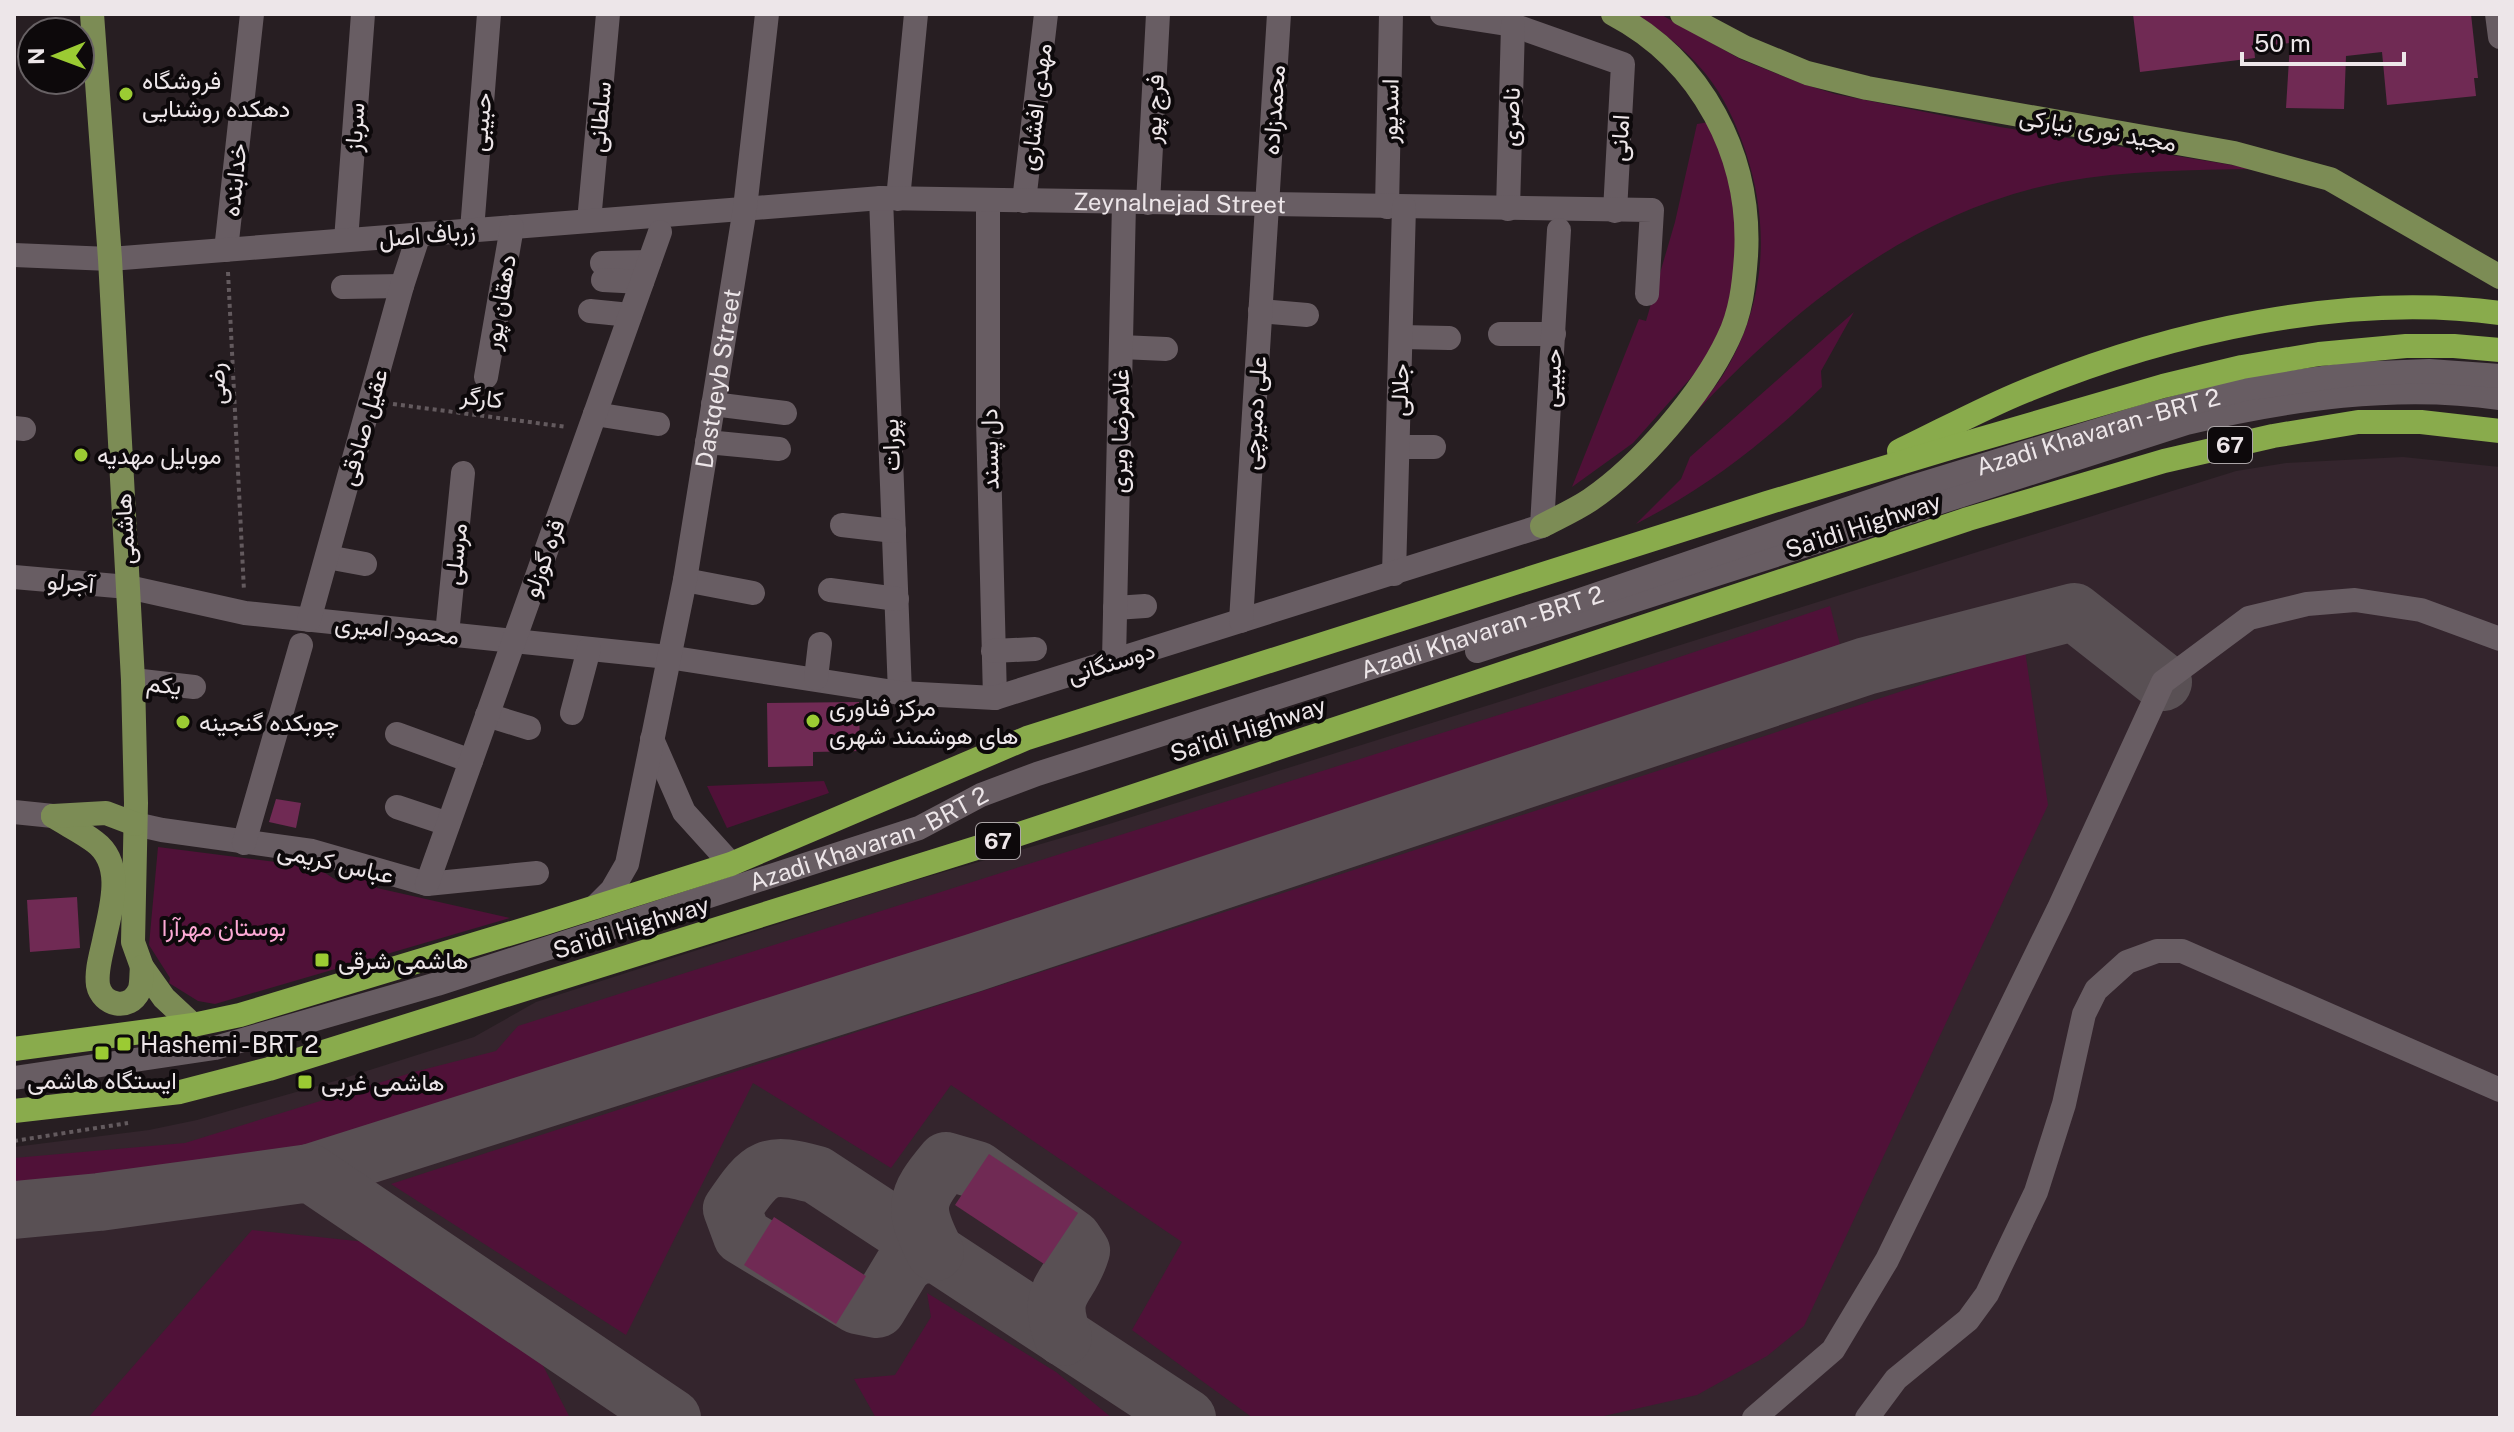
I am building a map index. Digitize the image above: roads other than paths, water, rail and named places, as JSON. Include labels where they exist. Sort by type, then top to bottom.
[{"type":"highway","points":[[1827,485],[2025,391],[2154,347],[2284,318],[2353,310],[2397,307],[2500,313]]},
{"type":"highway","points":[[1827,485],[2163,386],[2242,367],[2349,351],[2442,346],[2500,350]]},
{"type":"highway","name":"Sa'idi Highway","points":[[14,1111],[180,1092],[269,1069],[989,844],[1968,519],[2164,461],[2273,436],[2358,422],[2421,422],[2500,431]]},
{"type":"highway","name":"Sa'idi Highway","points":[[14,1049],[193,1025],[256,1011],[595,907],[731,864],[1027,738],[1827,485]]},
{"type":"main road","name":"هاشمی","points":[[92,14],[110,259],[133,680],[133,942],[142,967],[164,998],[193,1025]]},
{"type":"main road","points":[[1542,526],[1589,501],[1628,469],[1687,403],[1717,361],[1730,336],[1745,276],[1746,209],[1740,174],[1724,129],[1699,85],[1670,54],[1613,14]]},
{"type":"main road","name":"مجید نوری نیارکی","points":[[1682,14],[1744,47],[1807,73],[1867,88],[2234,153],[2330,179],[2500,277]]},
{"type":"main road","points":[[53,816],[106,813],[135,824]]},
{"type":"main road","points":[[53,816],[102,848],[113,874],[114,892],[98,969],[98,985],[104,999],[118,1005],[129,1002],[139,991],[142,967]]},
{"type":"street","name":"خدابنده","points":[[226,250],[252,14]]},
{"type":"street","name":"سرباز","points":[[346,240],[363,14]]},
{"type":"street","name":"حبیبی","points":[[472,230],[489,14]]},
{"type":"street","name":"سلطانی","points":[[589,221],[608,14]]},
{"type":"street","name":"Dastqeyb Street","points":[[595,907],[612,890],[627,864],[685,580],[745,208],[767,14]]},
{"type":"street","name":"پورات","points":[[900,693],[894,531],[890,198],[916,14]]},
{"type":"street","name":"مهدی افشاری","points":[[1024,201],[1046,14]]},
{"type":"street","name":"فرج پور","points":[[1136,203],[1158,14]]},
{"type":"street","name":"محمدزاده","points":[[1267,205],[1279,14]]},
{"type":"street","name":"اسدپور","points":[[1391,14],[1395,207]]},
{"type":"street","points":[[1442,14],[1513,25]]},
{"type":"street","points":[[2497,14],[2500,37]]},
{"type":"street","name":"امانی","points":[[1513,25],[1623,64],[1615,211]]},
{"type":"street","name":"ناصری","points":[[1508,209],[1513,25]]},
{"type":"street","name":"Zeynalnejad Street","points":[[745,208],[890,198],[1652,210],[1647,294]]},
{"type":"street","name":"دل پسند","points":[[988,200],[988,419],[995,698]]},
{"type":"street","name":"غلامرضا ویری","points":[[1114,660],[1121,347],[1136,203]]},
{"type":"street","name":"علی دمیرچی","points":[[1241,621],[1267,205]]},
{"type":"street","name":"جلالی","points":[[1394,574],[1401,337],[1395,207]]},
{"type":"street","name":"زرباف اصل","points":[[14,255],[110,259],[745,208]]},
{"type":"street","name":"دهقان پور","points":[[486,377],[512,227]]},
{"type":"street","name":"حبیبی","points":[[1542,526],[1559,230]]},
{"type":"street","name":"قره گوزلو","points":[[427,884],[660,232]]},
{"type":"street","name":"عقیل صادقی","points":[[309,620],[419,234]]},
{"type":"street","points":[[603,272],[646,272]]},
{"type":"street","points":[[343,287],[402,286]]},
{"type":"street","points":[[590,311],[630,315]]},
{"type":"street","points":[[1260,311],[1307,315]]},
{"type":"street","points":[[1500,334],[1554,334]]},
{"type":"street","points":[[1401,337],[1449,338]]},
{"type":"street","points":[[1121,347],[1166,349]]},
{"type":"street","name":"Azadi Khavaran - BRT 2","points":[[14,1078],[215,1048],[437,984],[919,828],[981,795],[1037,774],[1553,610],[1909,488],[2148,415],[2244,389],[2352,374],[2429,371],[2500,376]]},
{"type":"street","name":"Azadi Khavaran - BRT 2","points":[[14,1086],[69,1081],[221,1056],[335,1026],[715,903],[944,834],[1022,796],[1574,622],[2186,423],[2259,406],[2327,397],[2400,392],[2500,398]]},
{"type":"street","points":[[713,404],[785,413]]},
{"type":"street","points":[[592,422],[658,424]]},
{"type":"street","points":[[707,442],[779,449]]},
{"type":"street","points":[[1398,447],[1434,447]]},
{"type":"street","name":"مرسلی","points":[[447,634],[463,473]]},
{"type":"street","points":[[842,525],[894,531]]},
{"type":"street","name":"دوسنگانی","points":[[668,657],[900,693],[995,698],[1542,526]]},
{"type":"street","points":[[327,557],[365,564]]},
{"type":"street","name":"آجرلو","points":[[14,577],[128,587]]},
{"type":"street","points":[[685,580],[753,593]]},
{"type":"street","name":"محمود امیری","points":[[128,587],[245,613],[668,657]]},
{"type":"street","points":[[830,590],[897,599]]},
{"type":"street","points":[[1754,1418],[1833,1350],[1887,1260],[2060,906],[2163,682],[2249,618],[2307,604],[2355,600],[2421,610],[2500,639]]},
{"type":"street","points":[[1115,608],[1145,606]]},
{"type":"street","points":[[816,678],[820,644]]},
{"type":"street","points":[[244,843],[301,645]]},
{"type":"street","points":[[572,713],[589,649]]},
{"type":"street","points":[[993,651],[1035,649]]},
{"type":"street","name":"یکم","points":[[133,680],[194,687]]},
{"type":"street","points":[[487,715],[529,728]]},
{"type":"street","points":[[397,734],[471,761]]},
{"type":"street","points":[[652,739],[684,812],[731,864]]},
{"type":"street","points":[[397,807],[448,824]]},
{"type":"street","points":[[14,812],[53,816]]},
{"type":"street","name":"عباس کریمی","points":[[135,824],[312,851],[427,884],[537,873]]},
{"type":"street","points":[[1867,1418],[1896,1379],[1968,1320],[1987,1294],[2036,1192],[2064,1104],[2084,1014],[2096,990],[2127,962],[2157,951],[2182,951],[2500,1090]]},
{"type":"place","name":"فروشگاه دهکده روشنایی","points":[[126,94]]},
{"type":"place","name":"موبایل مهدیه","points":[[81,455]]},
{"type":"place","name":"مرکز فناوری های هوشمند شهری","points":[[813,721]]},
{"type":"place","name":"چوبکده گنجینه","points":[[183,722]]},
{"type":"place","name":"هاشمی شرقی","points":[[322,960]]},
{"type":"place","name":"Hashemi - BRT 2","points":[[124,1044]]},
{"type":"place","name":"ایستگاه هاشمی","points":[[102,1053]]},
{"type":"place","name":"هاشمی غربی","points":[[305,1082]]},
{"type":"park label","name":"بوستان مهرآرا","points":[[224,927]]}]
